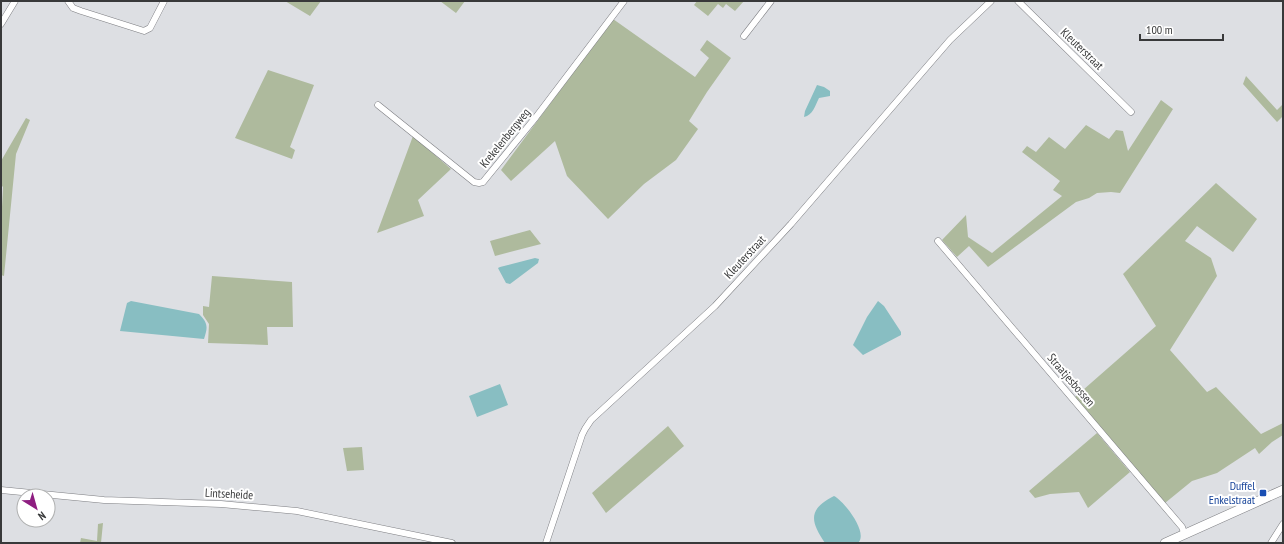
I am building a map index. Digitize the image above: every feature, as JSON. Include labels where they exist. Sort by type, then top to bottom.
[{"type":"street","points":[[1,24],[14,1]]},
{"type":"street","points":[[68,1],[73,8],[144,31],[150,28],[164,1]]},
{"type":"street","name":"Krekelenbergweg","points":[[378,105],[474,182],[483,182],[536,117],[624,1]]},
{"type":"street","points":[[744,36],[771,1]]},
{"type":"street","name":"Kleuterstraat","points":[[546,543],[582,435],[591,420],[715,306],[791,224],[950,40],[991,1]]},
{"type":"street","name":"Kleuterstraat","points":[[1018,1],[1131,112]]},
{"type":"street","name":"Straatjesbossen","points":[[938,241],[1182,527],[1185,535]]},
{"type":"street","name":"Lintseheide","points":[[1,490],[104,500],[221,504],[297,511],[452,543]]},
{"type":"street","points":[[1166,543],[1283,490]]},
{"type":"street","points":[[1271,543],[1283,524]]},
{"type":"green space","points":[[285,1],[321,1],[310,16]]},
{"type":"green space","points":[[440,1],[465,1],[456,13]]},
{"type":"green space","points":[[697,1],[744,1],[735,11],[726,4],[723,8],[718,4],[708,16],[694,5]]},
{"type":"green space","points":[[613,19],[695,77],[709,58],[700,50],[707,40],[731,58],[689,121],[698,129],[676,160],[644,184],[608,219],[567,176],[555,141],[511,181],[501,170]]},
{"type":"green space","points":[[268,70],[314,85],[290,147],[295,150],[292,159],[235,138]]},
{"type":"green space","points":[[1246,76],[1277,110],[1283,104],[1283,116],[1277,122],[1243,84]]},
{"type":"green space","points":[[1161,100],[1173,109],[1120,193],[1097,193],[1089,198],[1076,202],[988,267],[969,246],[957,257],[942,240],[966,215],[968,237],[992,253],[1062,196],[1053,190],[1060,181],[1022,152],[1027,146],[1036,152],[1049,137],[1065,149],[1086,125],[1109,139],[1116,130],[1123,131],[1128,151]]},
{"type":"green space","points":[[26,118],[30,120],[16,154],[4,276],[1,275],[3,187],[1,185],[1,161]]},
{"type":"green space","points":[[413,136],[451,169],[418,200],[424,216],[377,233]]},
{"type":"green space","points":[[1216,183],[1257,219],[1233,252],[1197,226],[1185,241],[1211,258],[1217,276],[1170,350],[1207,392],[1216,387],[1261,434],[1283,423],[1283,435],[1272,442],[1259,454],[1255,448],[1217,473],[1192,481],[1165,503],[1075,397],[1156,326],[1123,274]]},
{"type":"green space","points":[[530,230],[541,244],[495,256],[490,241]]},
{"type":"green space","points":[[212,276],[292,282],[293,327],[267,327],[268,345],[208,343],[209,324],[203,315],[203,306],[209,307]]},
{"type":"green space","points":[[668,426],[684,446],[606,513],[592,493]]},
{"type":"green space","points":[[1097,433],[1130,472],[1088,508],[1079,492],[1050,494],[1035,498],[1029,491]]},
{"type":"green space","points":[[362,447],[364,470],[347,471],[343,448]]},
{"type":"green space","points":[[103,523],[101,543],[80,543],[81,538],[97,541],[98,524]]},
{"type":"water","points":[[817,85],[830,91],[830,96],[819,98],[812,112],[804,117],[805,111]]},
{"type":"water","points":[[535,258],[539,259],[538,263],[510,284],[506,283],[498,268],[500,267]]},
{"type":"water","points":[[131,301],[199,314],[206,323],[204,339],[120,331],[127,303]]},
{"type":"water","points":[[878,301],[884,306],[901,332],[901,335],[863,355],[853,345],[867,317]]},
{"type":"water","points":[[500,384],[508,405],[477,417],[469,396]]},
{"type":"water","points":[[834,496],[849,510],[858,525],[861,538],[858,543],[825,543],[816,528],[814,516],[816,511],[826,501]]},
{"type":"place","name":"Duffel Enkelstraat","points":[[1263,493]]}]
